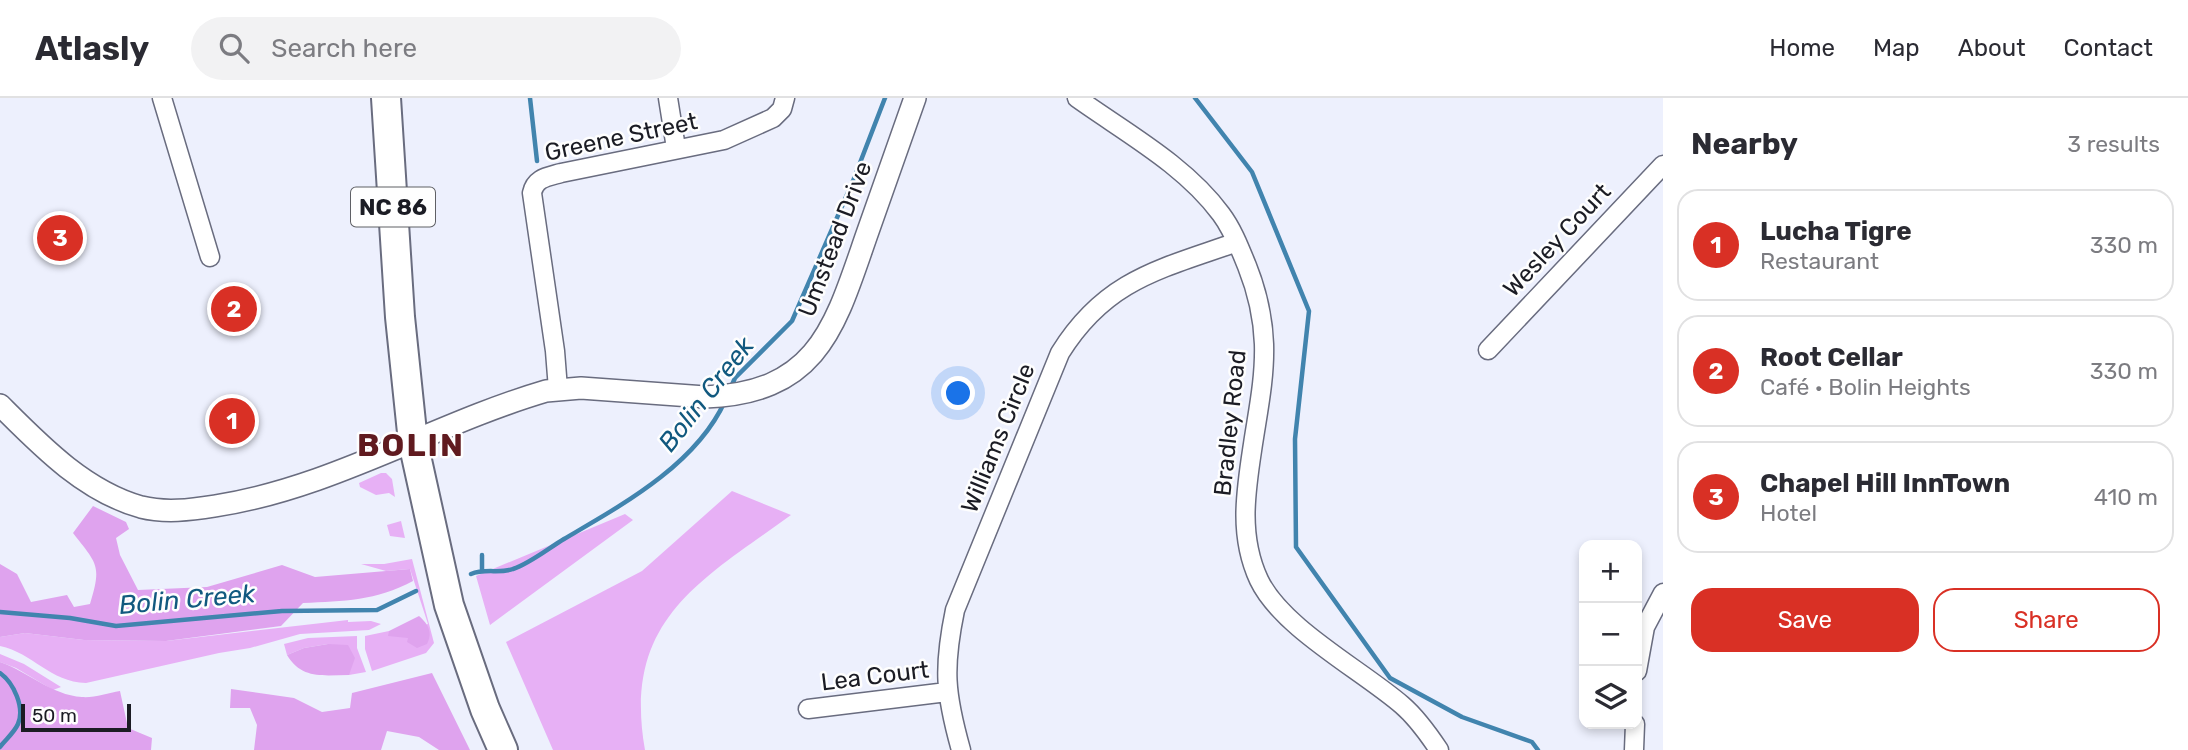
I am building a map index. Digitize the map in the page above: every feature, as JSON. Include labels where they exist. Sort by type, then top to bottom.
[{"type":"main road","name":"NC 86","points":[[386,98],[401,328],[413,442],[449,605],[485,709],[503,750]]},
{"type":"street","points":[[162,98],[210,257]]},
{"type":"street","points":[[668,98],[676,149]]},
{"type":"street","name":"Greene Street","points":[[558,389],[532,193],[534,185],[538,180],[561,173],[724,140],[773,118],[782,109],[785,98]]},
{"type":"street","name":"Umstead Drive","points":[[0,405],[70,470],[124,501],[159,510],[185,511],[253,499],[316,481],[513,402],[558,389],[581,388],[705,397],[761,390],[788,375],[814,353],[839,315],[915,98]]},
{"type":"street","name":"Bradley Road","points":[[1077,98],[1192,182],[1222,215],[1237,242],[1261,310],[1264,344],[1263,376],[1244,499],[1249,549],[1259,579],[1272,601],[1292,621],[1404,706],[1439,750]]},
{"type":"street","name":"Wesley Court","points":[[1488,350],[1663,165]]},
{"type":"street","name":"Williams Circle","points":[[961,750],[947,692],[948,645],[955,610],[1060,353],[1075,328],[1110,295],[1133,281],[1237,242]]},
{"type":"street","points":[[1638,666],[1645,627],[1663,593]]},
{"type":"street","name":"Lea Court","points":[[808,709],[947,692]]},
{"type":"street","points":[[1634,750],[1635,729]]},
{"type":"shaded area","points":[[386,473],[392,479],[395,497],[389,493],[376,495],[360,487],[359,483]]},
{"type":"shaded area","points":[[732,491],[791,515],[699,584],[675,608],[657,636],[645,668],[641,705],[645,750],[553,750],[506,642],[642,571]]},
{"type":"shaded area","points":[[93,506],[126,522],[129,529],[116,538],[120,555],[138,590],[207,587],[282,565],[315,577],[410,569],[413,581],[373,596],[303,603],[281,626],[166,641],[84,640],[25,633],[0,637],[0,564],[17,574],[31,602],[67,595],[74,607],[90,604],[96,581],[95,565],[73,533]]},
{"type":"shaded area","points":[[625,514],[633,520],[490,625],[476,576]]},
{"type":"shaded area","points":[[401,521],[405,538],[390,536],[387,525]]},
{"type":"shaded area","points":[[412,559],[434,643],[426,653],[372,671],[365,649],[365,636],[389,631],[389,636],[428,624],[410,569],[386,571],[361,564],[384,564]]},
{"type":"shaded area","points":[[419,616],[429,628],[427,644],[417,648],[407,642],[408,638],[388,636],[389,631]]},
{"type":"shaded area","points":[[348,620],[381,624],[369,630],[300,634],[250,648],[86,683],[62,678],[0,646],[0,637],[25,633],[84,640],[166,641]]},
{"type":"shaded area","points":[[357,636],[357,648],[366,672],[349,675],[328,644],[304,648],[287,655],[284,644],[308,638]]},
{"type":"shaded area","points":[[328,644],[348,645],[355,658],[349,675],[307,672],[300,669],[287,655],[304,648]]},
{"type":"shaded area","points":[[0,654],[24,664],[61,687],[53,690],[16,668],[0,662]]},
{"type":"shaded area","points":[[0,662],[50,688],[71,695],[91,697],[120,691],[128,728],[152,738],[151,750],[0,750]]},
{"type":"shaded area","points":[[432,673],[470,750],[439,750],[419,737],[387,731],[381,750],[254,750],[257,725],[250,708],[230,708],[231,689],[294,698],[322,712],[350,708],[352,693]]},
{"type":"waterway","points":[[530,98],[537,161]]},
{"type":"waterway","name":"Bolin Creek","points":[[731,387],[735,378],[792,321],[853,181],[885,98]]},
{"type":"waterway","points":[[1195,98],[1252,172],[1309,311],[1295,439],[1296,547],[1390,678],[1462,717],[1532,742],[1538,750]]},
{"type":"waterway","name":"Bolin Creek","points":[[471,574],[519,567],[633,497],[677,464],[696,445],[725,401]]},
{"type":"waterway","points":[[482,555],[482,570]]},
{"type":"waterway","name":"Bolin Creek","points":[[0,612],[70,618],[116,626],[282,611],[377,610],[416,591]]},
{"type":"waterway","points":[[0,673],[14,689],[20,711],[16,727],[0,747]]},
{"type":"place","name":"Chapel Hill InnTown","points":[[60,238]]},
{"type":"place","name":"Root Cellar","points":[[234,309]]},
{"type":"place","name":"Lucha Tigre","points":[[232,421]]},
{"type":"district","name":"BOLIN","points":[[411,445]]}]
